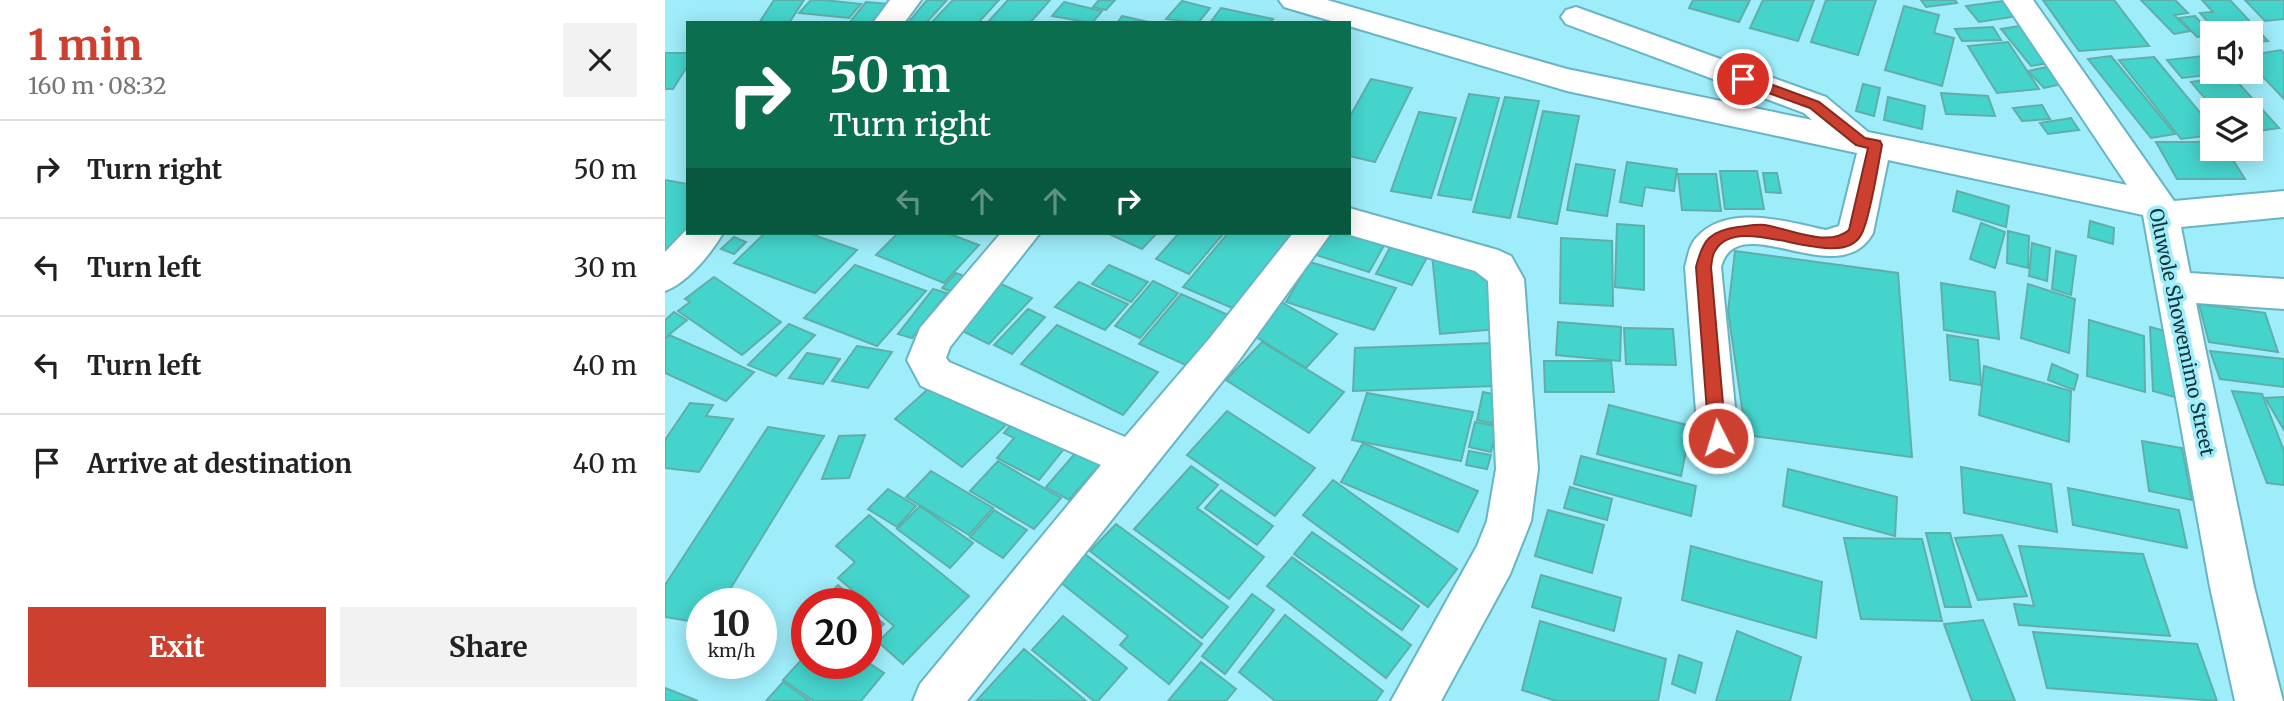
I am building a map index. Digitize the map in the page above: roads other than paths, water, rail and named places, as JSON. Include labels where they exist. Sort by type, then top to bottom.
[{"type":"street","points":[[890,21],[906,0]]},
{"type":"street","points":[[1294,0],[1567,80],[1868,143],[2161,210],[2284,204]]},
{"type":"street","name":"Oluwole Showemimo Street","points":[[2018,0],[2161,210],[2232,587],[2266,697]]},
{"type":"street","points":[[1576,17],[1815,105],[1868,143]]},
{"type":"street","points":[[1718,438],[1703,267],[1708,247],[1723,235],[1762,230],[1826,244],[1844,242],[1855,233],[1868,143]]},
{"type":"street","points":[[1351,222],[1485,260],[1498,266],[1506,279],[1517,469],[1509,521],[1494,559],[1415,701]]},
{"type":"street","points":[[665,276],[703,235]]},
{"type":"street","points":[[1020,235],[935,339],[926,360],[935,374],[1132,459]]},
{"type":"street","points":[[937,701],[1132,459],[1223,351],[1311,235]]},
{"type":"street","points":[[2176,287],[2284,294]]}]
